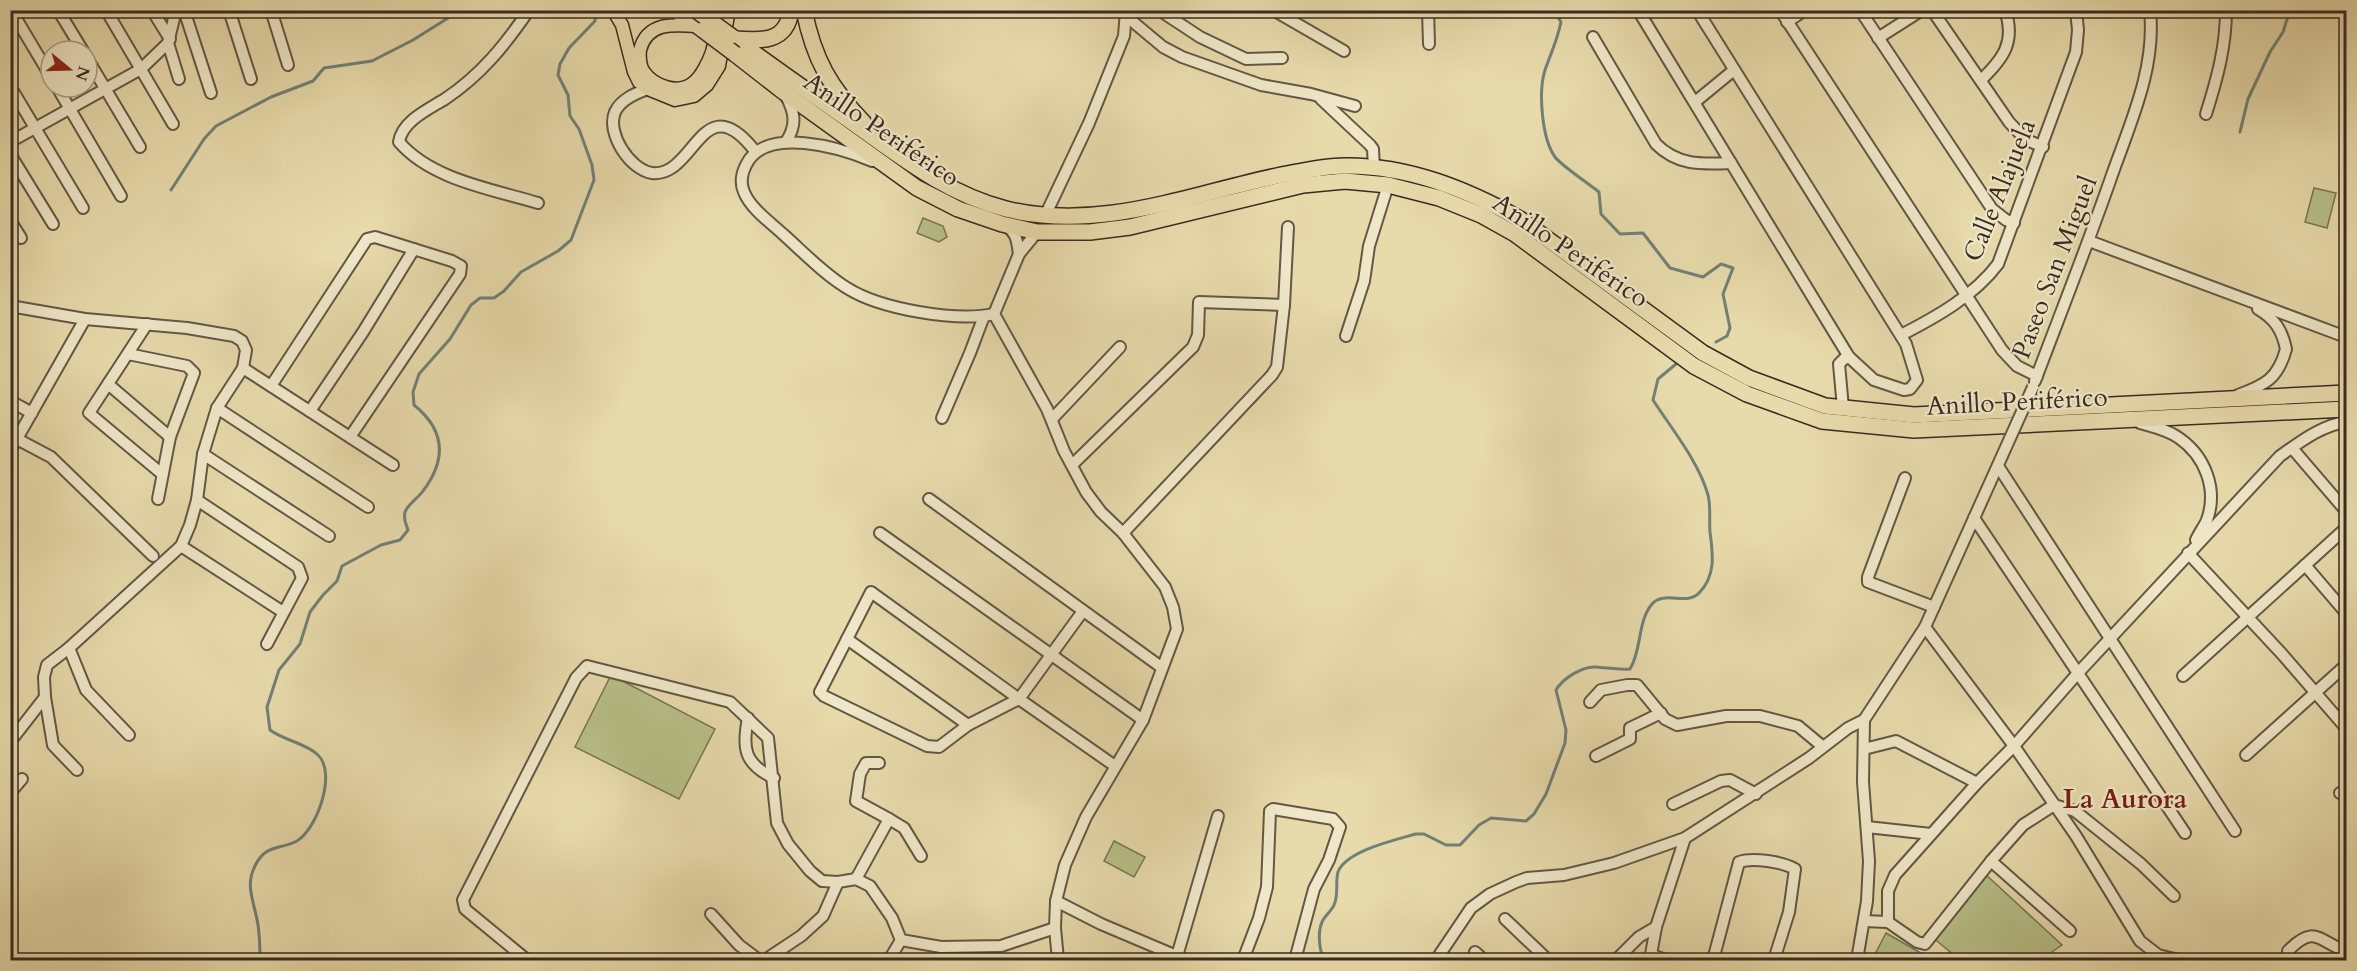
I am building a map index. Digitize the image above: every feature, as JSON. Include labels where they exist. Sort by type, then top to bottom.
[{"type":"highway","name":"Anillo Periférico","points":[[675,10],[698,19],[925,174],[964,194],[1005,208],[1045,216],[1089,217],[1127,212],[1243,183],[1319,168],[1345,166],[1395,170],[1444,183],[1488,201],[1520,219],[1703,353],[1749,378],[1825,406],[1914,415],[2346,393]]},
{"type":"highway","points":[[734,43],[761,41],[774,37],[784,30],[790,20],[791,10]]},
{"type":"highway","points":[[804,10],[822,69],[842,99],[892,151]]},
{"type":"highway","name":"Anillo Periférico","points":[[734,43],[785,93],[917,188],[958,209],[1002,224],[1037,232],[1090,232],[1130,227],[1303,185],[1345,181],[1388,185],[1439,198],[1481,215],[1515,234],[1694,366],[1747,394],[1822,421],[1914,430],[2346,409]]},
{"type":"main road","points":[[613,10],[622,25],[634,72],[639,82],[648,89],[675,100],[693,96],[707,85],[719,66],[729,10]]},
{"type":"main road","points":[[698,19],[656,27],[644,38],[639,53],[642,70],[663,87],[676,88],[693,84],[701,73],[712,51],[717,10]]},
{"type":"street","points":[[11,10],[39,57]]},
{"type":"street","points":[[58,10],[75,39]]},
{"type":"street","points":[[106,10],[173,123]]},
{"type":"street","points":[[152,10],[169,41],[179,79]]},
{"type":"street","points":[[10,142],[141,69],[169,41],[176,10]]},
{"type":"street","points":[[184,10],[211,93]]},
{"type":"street","points":[[229,10],[250,79]]},
{"type":"street","points":[[271,10],[288,65]]},
{"type":"street","points":[[529,10],[488,64],[469,82],[411,122],[400,133],[399,142],[419,161],[447,177],[538,203]]},
{"type":"street","points":[[1159,10],[1200,38],[1246,58],[1282,58]]},
{"type":"street","points":[[1273,10],[1344,51]]},
{"type":"street","points":[[1428,10],[1429,44]]},
{"type":"street","points":[[1638,10],[1849,357],[1874,380],[1904,390],[1910,389],[1917,380],[1917,374],[1901,335],[1697,10]]},
{"type":"street","points":[[1780,10],[2002,350],[2018,366],[2037,376]]},
{"type":"street","points":[[1787,22],[1805,10]]},
{"type":"street","points":[[1860,10],[1992,209],[2014,223]]},
{"type":"street","points":[[1878,38],[1922,10]]},
{"type":"street","points":[[1932,10],[2009,122],[2025,139],[2043,147]]},
{"type":"street","points":[[1982,80],[1996,65],[2007,46],[2010,23],[2005,10]]},
{"type":"street","name":"Calle Alajuela","points":[[1901,335],[1984,282],[1998,264],[2043,147],[2076,52],[2078,30],[2076,10]]},
{"type":"street","name":"Paseo San Miguel","points":[[1864,720],[1925,627],[2033,387],[2089,241],[2146,75],[2150,51],[2150,10]]},
{"type":"street","points":[[2206,114],[2222,57],[2226,35],[2226,10]]},
{"type":"street","points":[[1126,13],[1173,53],[1261,85],[1355,106]]},
{"type":"street","points":[[1045,216],[1089,123],[1124,36],[1126,13]]},
{"type":"street","points":[[1593,37],[1656,144],[1665,153],[1674,159],[1699,165],[1731,164]]},
{"type":"street","points":[[1695,102],[1734,70]]},
{"type":"street","points":[[99,77],[140,147]]},
{"type":"street","points":[[10,86],[83,208]]},
{"type":"street","points":[[648,89],[624,101],[615,111],[613,123],[620,148],[640,168],[652,173],[667,171],[714,128],[732,129],[739,132],[755,151]]},
{"type":"street","points":[[785,93],[793,109],[795,121],[793,132],[786,142]]},
{"type":"street","points":[[1319,97],[1370,145],[1374,168]]},
{"type":"street","points":[[65,99],[121,196]]},
{"type":"street","points":[[892,170],[855,154],[817,144],[786,142],[755,151],[743,172],[742,184],[744,194],[780,232],[848,289],[907,310],[974,317],[989,315]]},
{"type":"street","points":[[10,154],[53,224]]},
{"type":"street","points":[[1346,336],[1364,281],[1369,246],[1388,185]]},
{"type":"street","points":[[10,219],[21,238]]},
{"type":"street","points":[[1002,224],[1013,231],[1017,238],[1019,254]]},
{"type":"street","points":[[1123,533],[1272,375],[1279,358],[1288,227]]},
{"type":"street","points":[[942,418],[970,353],[1019,254],[1037,232]]},
{"type":"street","points":[[271,386],[367,239],[375,237],[452,261],[461,266],[460,274],[350,437]]},
{"type":"street","points":[[2089,241],[2346,337]]},
{"type":"street","points":[[310,411],[363,332],[414,249]]},
{"type":"street","points":[[2227,399],[2267,382],[2279,369],[2286,349],[2279,327],[2268,315],[2237,296]]},
{"type":"street","points":[[1072,465],[1193,347],[1198,335],[1200,302],[1284,305]]},
{"type":"street","points":[[10,306],[85,319],[147,324],[234,336],[243,341],[246,350],[243,368],[217,408],[203,454],[197,500],[181,546],[69,648],[47,665],[44,676],[45,697],[53,745],[77,770]]},
{"type":"street","points":[[989,315],[1052,419],[1072,465],[1096,505],[1123,533],[1165,586],[1173,607],[1177,629],[1172,648],[1161,667],[1143,720],[1086,817],[1065,865],[1056,901],[1055,928],[1058,960]]},
{"type":"street","points":[[85,319],[13,447],[51,457],[153,556]]},
{"type":"street","points":[[147,324],[88,413],[162,474]]},
{"type":"street","points":[[1052,419],[1120,347]]},
{"type":"street","points":[[128,354],[187,366],[194,373],[170,437],[158,499]]},
{"type":"street","points":[[1843,408],[1839,364],[1849,357]]},
{"type":"street","points":[[243,368],[393,465]]},
{"type":"street","points":[[108,384],[170,437]]},
{"type":"street","points":[[10,401],[32,413]]},
{"type":"street","points":[[217,408],[368,507]]},
{"type":"street","points":[[2126,419],[2160,428],[2178,437],[2194,450],[2208,475],[2211,496],[2207,519],[2188,554]]},
{"type":"street","points":[[1888,922],[1888,891],[1891,882],[1977,783],[2014,746],[2078,673],[2280,456],[2307,438],[2346,422]]},
{"type":"street","points":[[2292,448],[2346,511]]},
{"type":"street","points":[[203,454],[329,536]]},
{"type":"street","points":[[2000,461],[2110,639],[2235,831]]},
{"type":"street","points":[[1905,478],[1868,582],[1934,607]]},
{"type":"street","points":[[929,499],[1161,667]]},
{"type":"street","points":[[197,500],[298,567],[302,578],[267,644]]},
{"type":"street","points":[[1974,518],[2185,833]]},
{"type":"street","points":[[2184,676],[2346,528]]},
{"type":"street","points":[[880,533],[1143,720]]},
{"type":"street","points":[[181,546],[283,612]]},
{"type":"street","points":[[2188,554],[2346,728]]},
{"type":"street","points":[[2305,565],[2346,613]]},
{"type":"street","points":[[1083,611],[1019,699],[968,725],[939,747],[927,746],[820,692],[872,592],[1019,699],[1115,766]]},
{"type":"street","points":[[1925,627],[2014,746],[2140,941],[2154,956],[2179,960]]},
{"type":"street","points":[[847,639],[968,725]]},
{"type":"street","points":[[69,648],[86,690],[129,735]]},
{"type":"street","points":[[2246,755],[2346,665]]},
{"type":"street","points":[[527,960],[465,909],[463,900],[576,678],[587,666],[730,702],[768,738],[777,823],[788,844],[810,872],[822,881],[838,882],[856,879],[870,886],[892,918],[901,940]]},
{"type":"street","points":[[1590,702],[1601,690],[1637,685],[1665,719],[1677,725],[1726,716],[1760,716],[1798,726],[1822,746]]},
{"type":"street","points":[[10,742],[45,697]]},
{"type":"street","points":[[1596,756],[1630,738],[1630,728],[1660,713]]},
{"type":"street","points":[[748,718],[744,746],[758,771],[774,778]]},
{"type":"street","points":[[1436,960],[1471,908],[1490,894],[1527,878],[1564,875],[1614,862],[1685,838],[1756,794],[1848,728],[1864,720],[1863,782],[1869,861],[1864,921],[1857,960]]},
{"type":"street","points":[[1864,749],[1896,741],[1977,783]]},
{"type":"street","points":[[879,763],[866,763],[860,774],[856,801],[904,828],[921,856]]},
{"type":"street","points":[[10,793],[22,779]]},
{"type":"street","points":[[1673,804],[1721,781],[1730,780],[1756,794]]},
{"type":"street","points":[[1864,921],[1888,922],[1917,942],[1925,944],[1991,861],[2023,825],[2054,805],[2075,811],[2141,864],[2174,896]]},
{"type":"street","points":[[1243,960],[1259,918],[1267,887],[1270,811],[1273,809],[1333,819],[1340,827],[1329,860],[1314,889],[1295,960]]},
{"type":"street","points":[[1056,901],[1101,924],[1182,958],[1218,816]]},
{"type":"street","points":[[856,879],[889,819]]},
{"type":"street","points":[[1867,827],[1931,834]]},
{"type":"street","points":[[1666,960],[1651,958],[1656,927],[1685,838]]},
{"type":"street","points":[[1713,960],[1739,862],[1746,860],[1786,865],[1795,869],[1789,912],[1774,960]]},
{"type":"street","points":[[1991,861],[2070,931]]},
{"type":"street","points":[[765,960],[801,936],[823,916],[838,882]]},
{"type":"street","points":[[711,914],[739,945],[759,960]]},
{"type":"street","points":[[1505,919],[1548,960]]},
{"type":"street","points":[[1617,960],[1639,937],[1656,927]]},
{"type":"street","points":[[901,940],[940,947],[1001,946],[1055,928]]},
{"type":"street","points":[[2291,960],[2288,951],[2298,941],[2309,936],[2324,939],[2346,951]]},
{"type":"street","points":[[889,960],[901,940]]},
{"type":"street","points":[[1475,952],[1484,960]]},
{"type":"green space","points":[[2314,188],[2336,193],[2327,228],[2305,222]]},
{"type":"green space","points":[[923,218],[943,226],[947,237],[939,242],[917,233]]},
{"type":"green space","points":[[611,675],[715,729],[679,799],[575,747]]},
{"type":"green space","points":[[1114,841],[1145,857],[1134,877],[1104,861]]},
{"type":"green space","points":[[1983,872],[2062,945],[2049,954],[2055,960],[1960,960],[1932,937]]},
{"type":"green space","points":[[1886,933],[1933,960],[1872,960]]},
{"type":"waterway","points":[[171,190],[204,139],[216,126],[271,97],[313,81],[324,68],[372,61],[413,40],[448,18],[455,10]]},
{"type":"waterway","points":[[260,960],[258,926],[251,890],[252,872],[263,854],[291,844],[304,835],[322,800],[326,774],[323,763],[313,751],[270,730],[267,707],[279,670],[300,644],[310,612],[337,581],[342,566],[381,545],[400,540],[408,530],[405,512],[431,479],[439,456],[437,435],[432,424],[414,405],[413,392],[419,374],[450,339],[471,305],[480,298],[494,298],[504,291],[521,272],[558,251],[571,240],[594,180],[592,165],[579,129],[570,116],[568,95],[558,75],[560,64],[569,48],[595,21],[595,10]]},
{"type":"waterway","points":[[1553,10],[1561,22],[1545,70],[1542,90],[1542,115],[1551,149],[1555,157],[1599,192],[1601,214],[1620,234],[1643,233],[1670,268],[1703,277],[1721,264],[1733,268],[1723,294],[1730,328],[1727,336],[1716,342]]},
{"type":"waterway","points":[[2240,132],[2248,99],[2270,52],[2283,32],[2290,10]]},
{"type":"waterway","points":[[10,315],[20,313]]},
{"type":"waterway","points":[[1324,960],[1320,945],[1320,929],[1335,901],[1337,876],[1343,865],[1372,847],[1416,834],[1424,834],[1446,845],[1460,845],[1479,825],[1491,818],[1526,821],[1534,814],[1546,794],[1565,743],[1566,730],[1556,690],[1559,686],[1568,677],[1585,668],[1630,669],[1644,619],[1652,604],[1663,598],[1694,597],[1704,586],[1712,564],[1708,495],[1698,470],[1653,400],[1658,379],[1676,364]]},
{"type":"district","name":"La Aurora","points":[[2125,799]]}]
